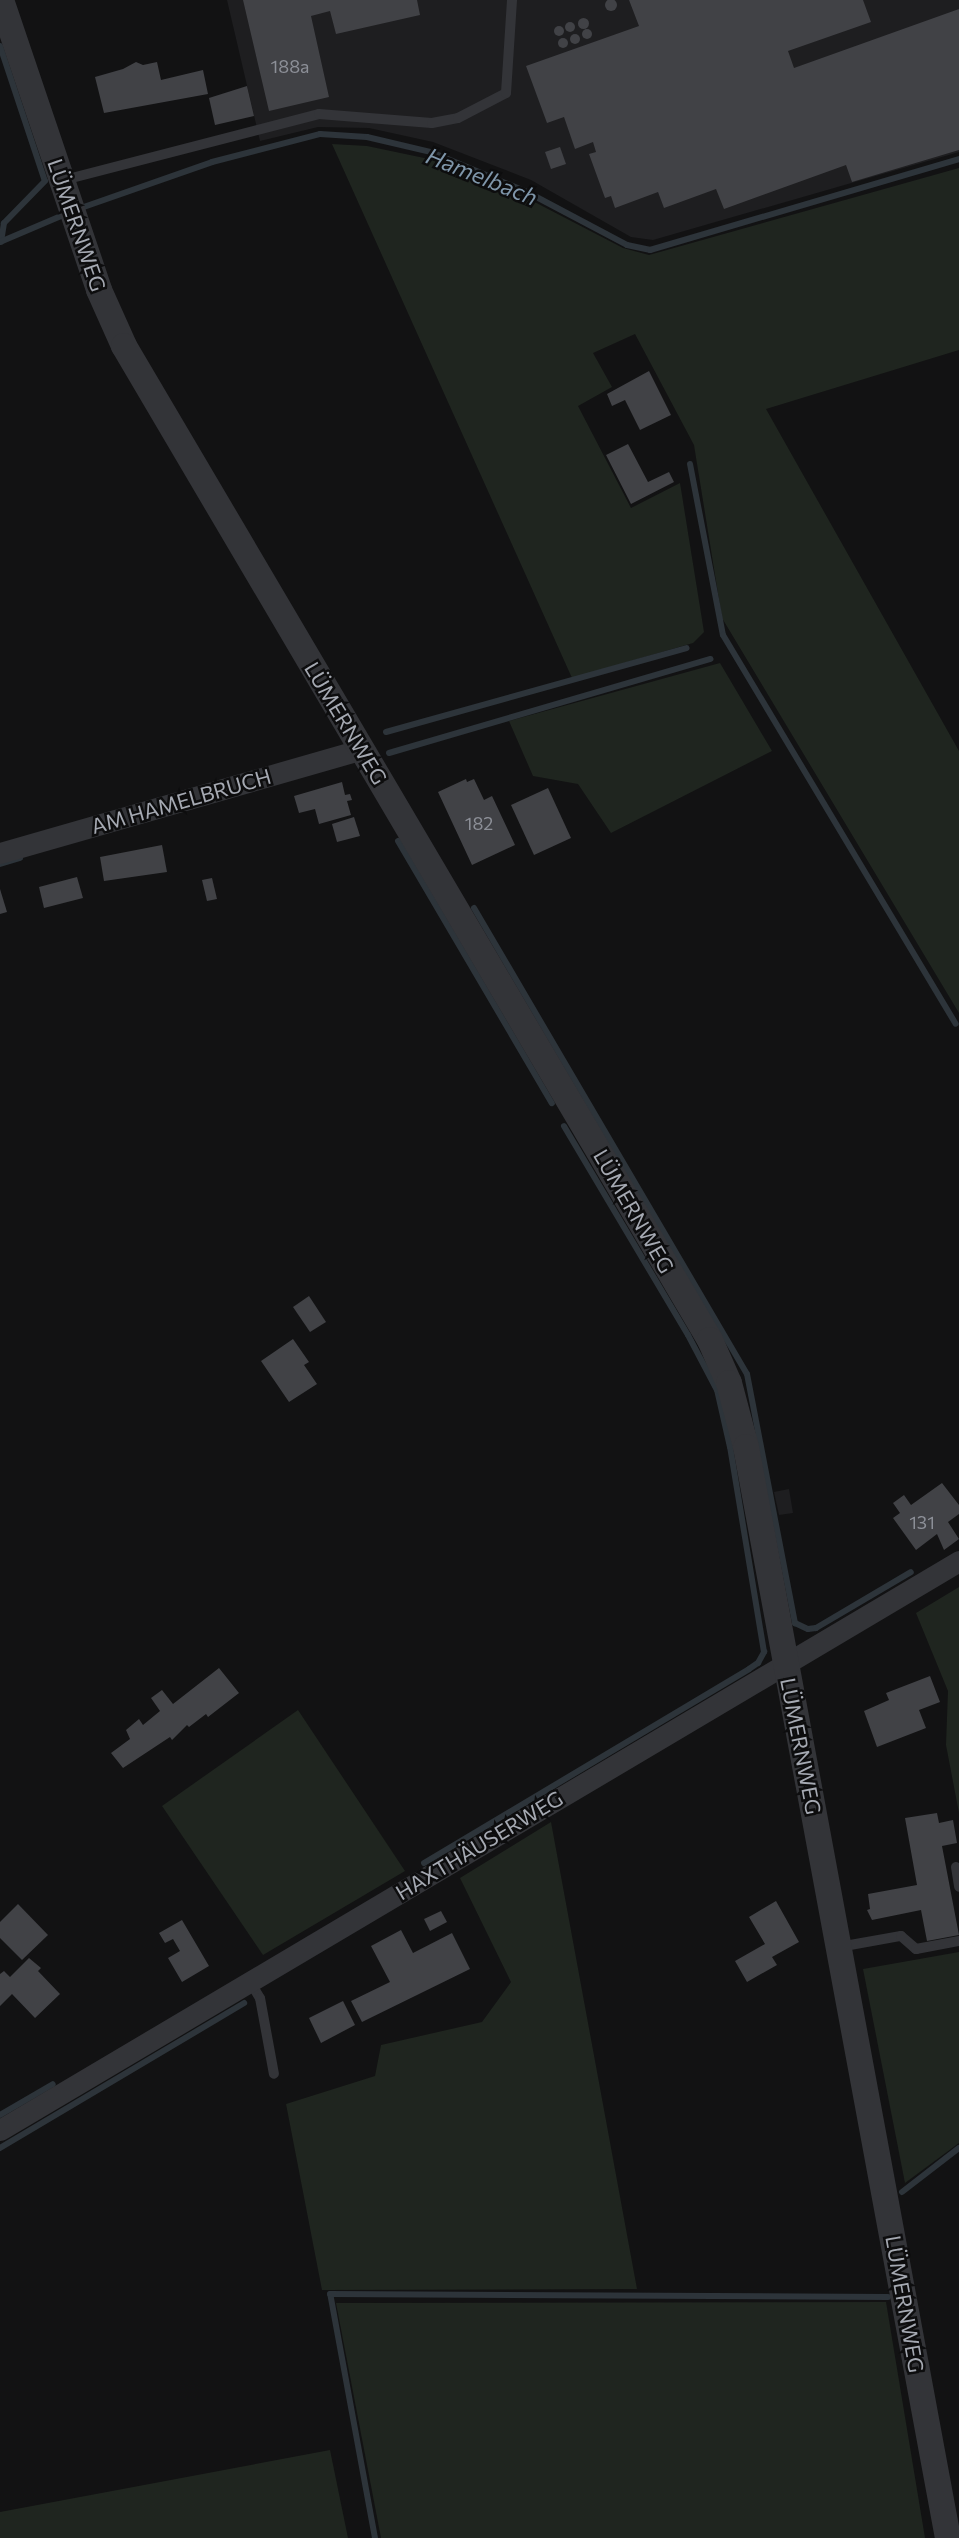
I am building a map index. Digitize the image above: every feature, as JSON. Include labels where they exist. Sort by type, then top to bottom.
[{"type":"street","name":"LÜMERNWEG","points":[[1,0],[99,290],[124,346],[715,1351],[729,1382],[746,1447],[948,2538]]},
{"type":"street","name":"AM HAMELBRUCH","points":[[0,853],[362,749]]},
{"type":"street","name":"HAXTHÄUSERWEG","points":[[0,2130],[959,1561]]},
{"type":"lane","points":[[64,190],[320,114],[432,123],[457,118],[506,93],[512,0]]},
{"type":"lane","points":[[956,1867],[959,1887]]},
{"type":"lane","points":[[839,1947],[901,1936],[916,1949],[959,1941]]},
{"type":"lane","points":[[249,1980],[260,1998],[274,2074]]},
{"type":"shaded area","points":[[227,0],[959,0],[959,152],[653,240],[631,237],[531,180],[433,142],[369,128],[318,127],[260,141]]},
{"type":"shaded area","points":[[332,144],[367,146],[429,159],[523,196],[623,248],[649,255],[959,168],[959,350],[766,409],[959,751],[959,1013],[722,618],[694,445],[635,334],[593,353],[612,387],[578,406],[631,508],[680,483],[704,632],[693,643],[572,678]]},
{"type":"shaded area","points":[[720,663],[772,751],[611,833],[578,784],[533,776],[509,721]]},
{"type":"shaded area","points":[[789,1489],[793,1513],[779,1515],[774,1492]]},
{"type":"shaded area","points":[[959,1587],[959,1813],[946,1745],[948,1691],[916,1613]]},
{"type":"shaded area","points":[[298,1710],[405,1871],[263,1955],[162,1806]]},
{"type":"shaded area","points":[[551,1822],[637,2289],[322,2290],[286,2104],[375,2076],[381,2045],[482,2022],[511,1982],[460,1878]]},
{"type":"shaded area","points":[[959,1952],[959,2143],[905,2183],[863,1969]]},
{"type":"shaded area","points":[[886,2302],[925,2538],[381,2538],[336,2303]]},
{"type":"shaded area","points":[[330,2450],[348,2538],[0,2538],[0,2512]]},
{"type":"building","points":[[611,-1],[617,5],[611,11],[605,5]]},
{"type":"building","points":[[243,0],[417,0],[420,15],[336,34],[330,11],[311,16],[329,97],[269,111]]},
{"type":"building","points":[[629,0],[863,0],[871,22],[788,51],[794,68],[959,9],[959,150],[852,182],[846,165],[724,209],[716,189],[664,208],[658,192],[615,208],[611,196],[605,198],[589,154],[596,152],[593,142],[575,149],[564,117],[547,123],[526,66],[639,26]]},
{"type":"building","points":[[583,18],[587,19],[587,27],[583,28],[579,27],[578,23],[579,19]]},
{"type":"building","points":[[570,22],[574,23],[574,31],[570,32],[566,31],[565,27],[566,23]]},
{"type":"building","points":[[559,26],[563,27],[563,35],[559,36],[555,35],[554,31],[555,27]]},
{"type":"building","points":[[587,29],[591,30],[591,38],[587,39],[583,38],[582,34],[583,30]]},
{"type":"building","points":[[575,34],[579,35],[579,43],[575,44],[571,43],[570,39],[571,35]]},
{"type":"building","points":[[563,38],[567,39],[567,47],[563,48],[559,47],[558,43],[559,39]]},
{"type":"building","points":[[136,62],[143,65],[157,62],[161,80],[203,70],[208,94],[104,113],[95,77],[123,69]]},
{"type":"building","points":[[247,86],[254,116],[215,125],[209,98]]},
{"type":"building","points":[[560,147],[566,164],[551,169],[545,152]]},
{"type":"building","points":[[649,371],[671,415],[640,430],[625,400],[612,406],[607,394]]},
{"type":"building","points":[[628,444],[648,482],[669,472],[674,482],[631,504],[606,455]]},
{"type":"building","points":[[466,779],[467,782],[474,779],[484,800],[492,796],[515,845],[472,865],[438,792]]},
{"type":"building","points":[[342,782],[345,795],[350,794],[352,800],[347,801],[351,815],[319,824],[315,809],[299,813],[294,796]]},
{"type":"building","points":[[548,788],[571,838],[534,855],[511,805]]},
{"type":"building","points":[[354,817],[360,836],[337,842],[332,824]]},
{"type":"building","points":[[162,845],[167,872],[104,881],[100,857]]},
{"type":"building","points":[[77,877],[83,898],[44,908],[39,887]]},
{"type":"building","points":[[212,878],[217,899],[207,901],[202,880]]},
{"type":"building","points":[[0,889],[7,912],[0,914]]},
{"type":"building","points":[[309,1296],[326,1322],[310,1332],[293,1307]]},
{"type":"building","points":[[293,1339],[309,1362],[304,1365],[317,1384],[289,1402],[261,1361]]},
{"type":"building","points":[[942,1483],[959,1505],[959,1514],[948,1522],[959,1539],[944,1550],[937,1534],[916,1550],[893,1518],[900,1513],[893,1503],[904,1495],[911,1505]]},
{"type":"building","points":[[219,1668],[239,1693],[208,1717],[206,1714],[189,1727],[187,1725],[172,1740],[170,1737],[123,1768],[111,1753],[130,1739],[126,1730],[139,1719],[143,1725],[160,1711],[151,1698],[162,1690],[173,1704]]},
{"type":"building","points":[[930,1676],[940,1702],[919,1710],[926,1728],[877,1747],[864,1711],[889,1700],[886,1693]]},
{"type":"building","points":[[937,1813],[939,1823],[953,1820],[957,1843],[942,1846],[959,1935],[927,1941],[921,1910],[872,1920],[867,1910],[870,1909],[868,1894],[917,1885],[905,1818]]},
{"type":"building","points":[[776,1901],[799,1942],[772,1957],[777,1965],[747,1982],[735,1961],[765,1944],[749,1917]]},
{"type":"building","points":[[18,1904],[48,1935],[22,1960],[0,1938],[0,1922]]},
{"type":"building","points":[[441,1911],[447,1922],[430,1931],[424,1919]]},
{"type":"building","points":[[182,1920],[209,1966],[182,1982],[168,1958],[180,1951],[173,1939],[165,1943],[159,1933]]},
{"type":"building","points":[[401,1930],[413,1953],[452,1933],[470,1969],[362,2022],[351,2001],[390,1982],[371,1946]]},
{"type":"building","points":[[29,1958],[41,1968],[38,1971],[60,1994],[35,2018],[12,1994],[0,2006],[0,1974],[4,1971],[10,1977]]},
{"type":"building","points":[[343,2001],[355,2025],[321,2043],[309,2018]]},
{"type":"waterway","points":[[0,46],[45,181],[4,223],[1,242]]},
{"type":"waterway","name":"Hamelbach","points":[[78,209],[212,162],[320,134],[367,137],[431,152],[527,192],[627,245],[650,250],[959,159]]},
{"type":"waterway","name":"Hamelbach","points":[[0,242],[68,213]]},
{"type":"waterway","points":[[690,464],[723,635],[956,1024]]},
{"type":"waterway","points":[[386,732],[686,648]]},
{"type":"waterway","points":[[389,753],[711,659]]},
{"type":"waterway","points":[[398,841],[552,1103]]},
{"type":"waterway","points":[[0,864],[20,858]]},
{"type":"waterway","points":[[474,908],[747,1374],[795,1623],[808,1629],[816,1628],[911,1572]]},
{"type":"waterway","points":[[424,1863],[749,1669],[758,1663],[764,1652],[730,1447],[717,1390],[688,1335],[564,1126]]},
{"type":"waterway","points":[[0,2148],[244,2003]]},
{"type":"waterway","points":[[0,2115],[53,2084]]},
{"type":"waterway","points":[[902,2192],[959,2148]]},
{"type":"waterway","points":[[375,2538],[330,2294],[888,2297]]}]
